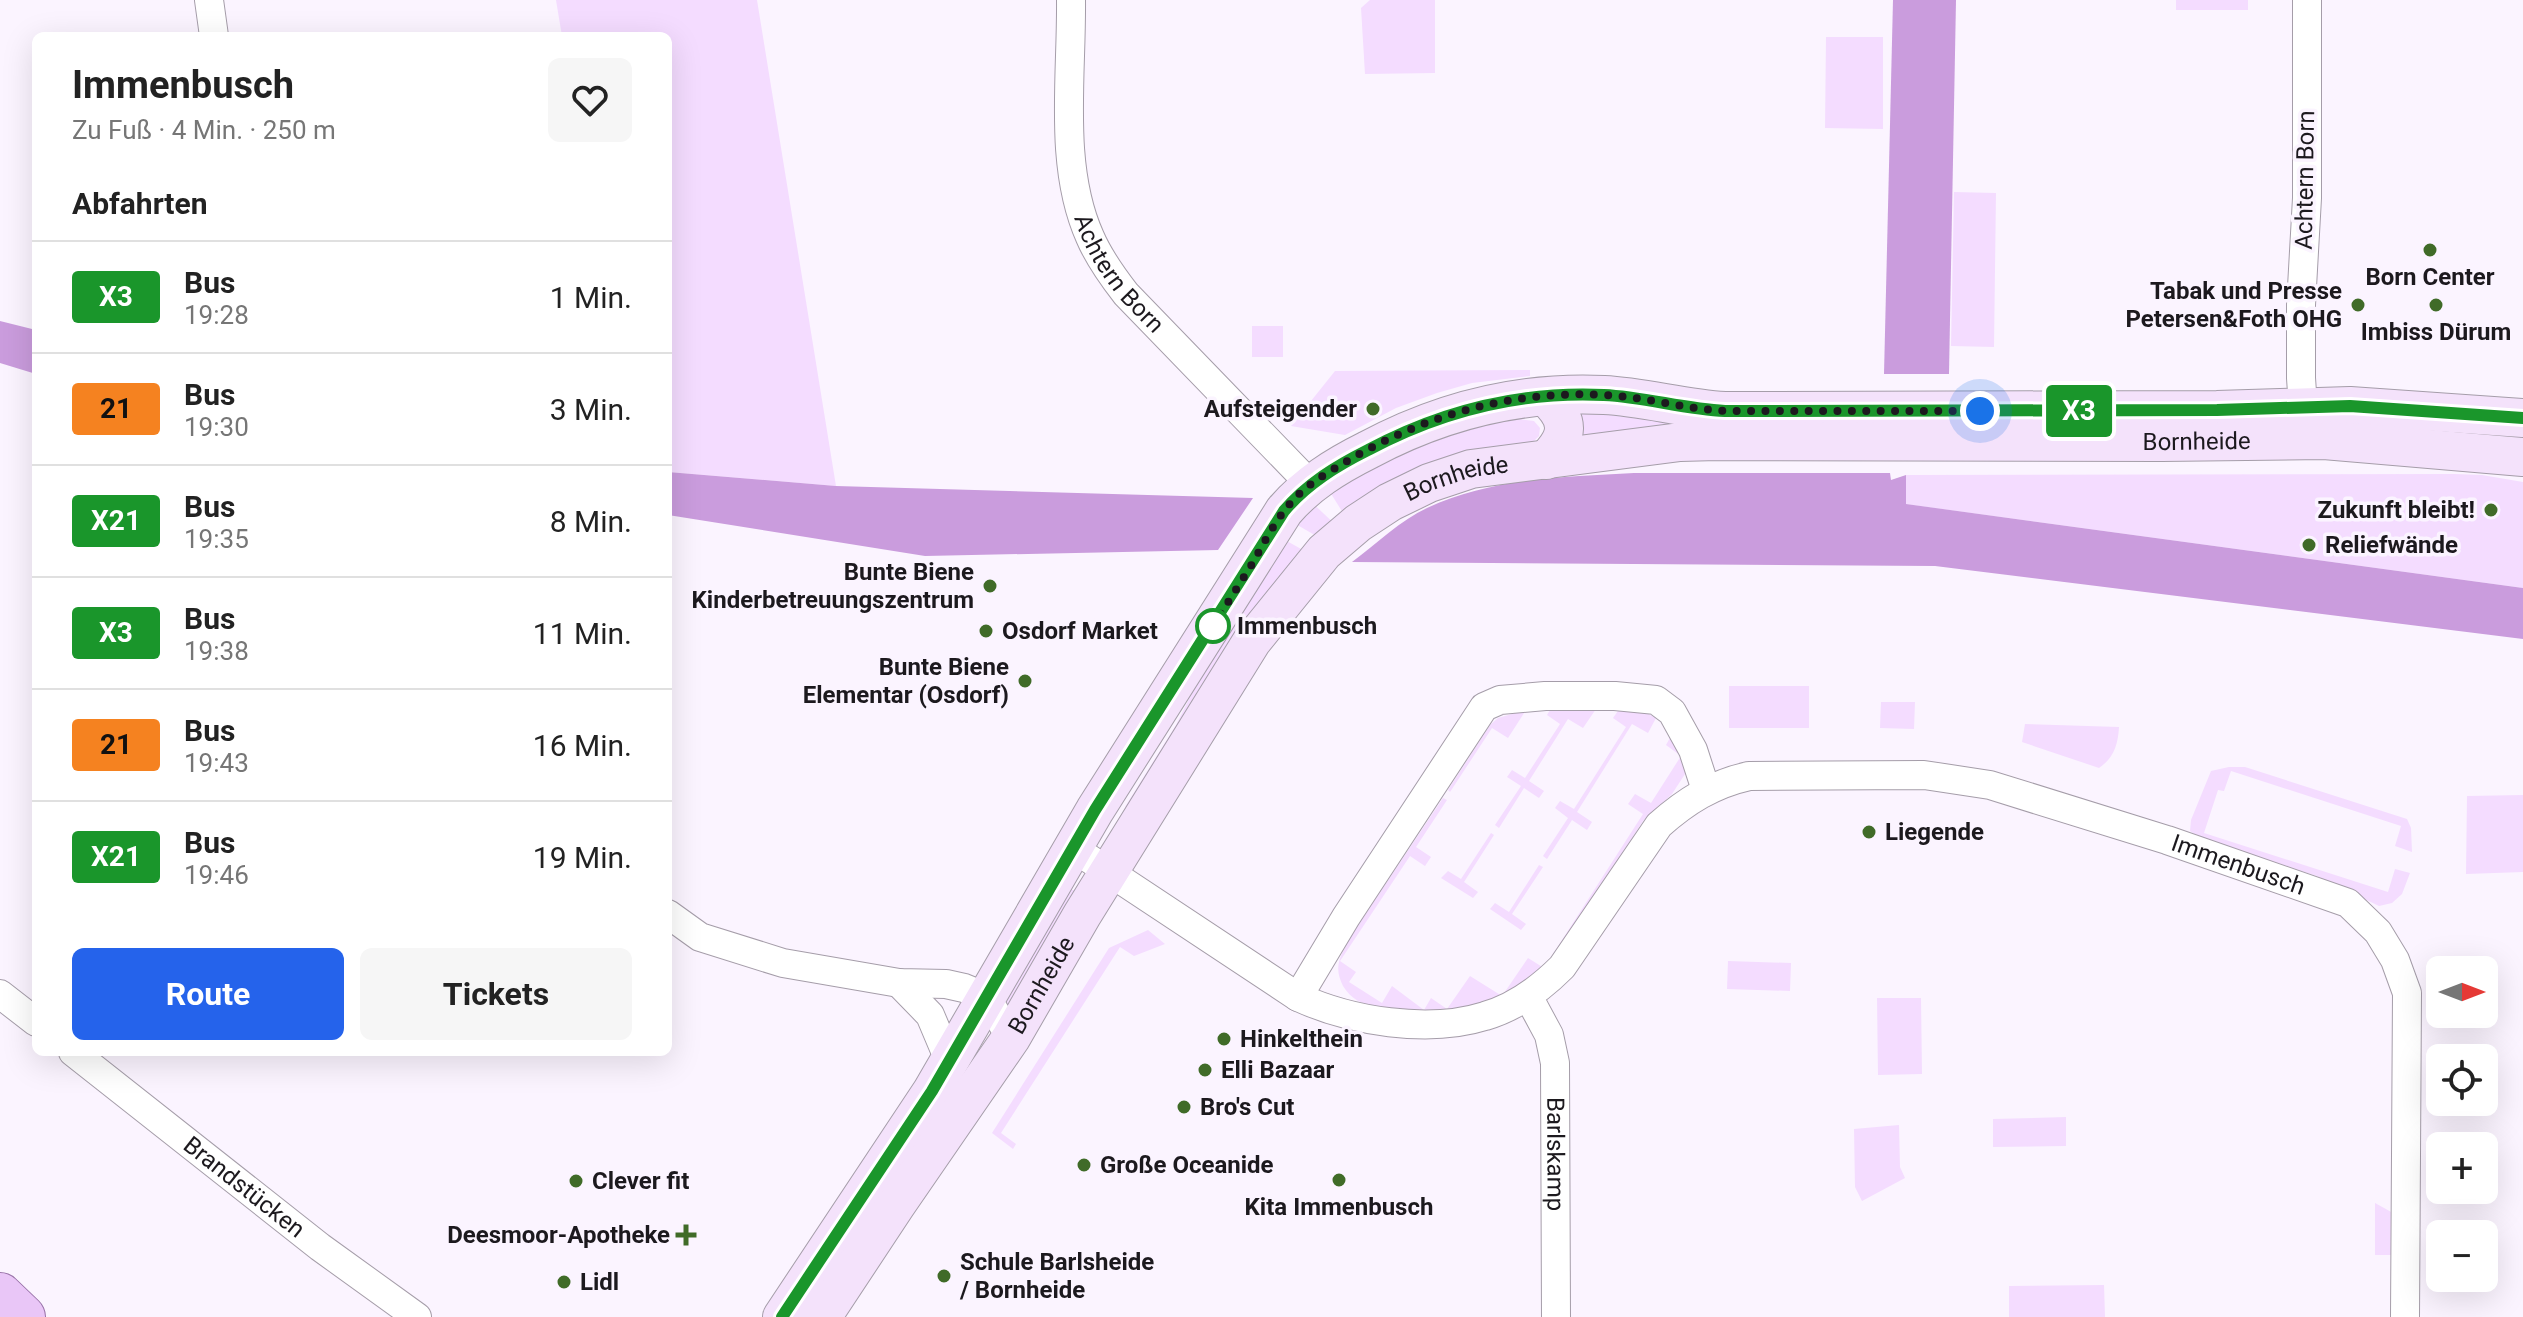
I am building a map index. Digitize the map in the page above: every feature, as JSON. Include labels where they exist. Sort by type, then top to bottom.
[{"type":"main road","points":[[0,1295],[23,1317]]},
{"type":"street","points":[[209,0],[213,32]]},
{"type":"street","name":"Achtern Born","points":[[1071,0],[1071,168],[1077,202],[1103,264],[1126,294],[1310,484]]},
{"type":"street","name":"Achtern Born","points":[[2307,0],[2307,198],[2301,305],[2310,424]]},
{"type":"street","name":"Bornheide","points":[[782,1317],[869,1188],[949,1060],[1073,848],[1275,524],[1310,484],[1400,433],[1441,417],[1492,403],[1590,395],[1633,397],[1691,410],[1725,411],[2217,410],[2523,457]]},
{"type":"street","points":[[1546,397],[1561,413],[1564,435],[1559,447],[1546,460]]},
{"type":"street","name":"Bornheide","points":[[822,1317],[1011,1038],[1109,871],[1252,641],[1324,552],[1358,523],[1390,502],[1429,483],[1471,469],[1680,442],[2162,442],[2310,424],[2350,406],[2523,418]]},
{"type":"street","points":[[1298,997],[1346,917],[1484,707],[1500,700],[1545,696],[1615,696],[1656,700],[1672,712],[1693,750],[1706,790]]},
{"type":"street","name":"Immenbusch","points":[[1073,848],[1298,997],[1346,1015],[1375,1020],[1441,1023],[1485,1016],[1528,996],[1562,967],[1659,825],[1706,790],[1721,782],[1749,776],[1924,775],[1990,785],[2167,840],[2348,903],[2378,932],[2395,960],[2407,993],[2405,1317]]},
{"type":"street","points":[[672,917],[700,937],[783,963],[899,983],[946,984],[986,997],[1011,1038]]},
{"type":"street","points":[[899,983],[930,1015],[949,1060]]},
{"type":"street","points":[[0,994],[32,1019]]},
{"type":"street","name":"Barlskamp","points":[[1528,996],[1549,1035],[1555,1063],[1556,1317]]},
{"type":"street","name":"Brandstücken","points":[[78,1056],[320,1247],[417,1317]]},
{"type":"shaded area","points":[[556,0],[757,0],[836,486],[672,472],[672,32],[561,32]]},
{"type":"shaded area","points":[[1370,0],[1435,0],[1435,73],[1365,74],[1361,8]]},
{"type":"shaded area","points":[[1893,0],[1956,0],[1949,374],[1884,374]]},
{"type":"shaded area","points":[[2176,0],[2248,0],[2248,10],[2176,10]]},
{"type":"shaded area","points":[[1826,37],[1883,37],[1883,129],[1825,128]]},
{"type":"shaded area","points":[[1954,192],[1996,193],[1994,347],[1951,346]]},
{"type":"shaded area","points":[[0,321],[32,329],[32,373],[0,363]]},
{"type":"shaded area","points":[[1252,326],[1283,326],[1283,357],[1252,357]]},
{"type":"shaded area","points":[[1530,370],[1530,376],[1472,383],[1437,393],[1396,408],[1345,435],[1291,426],[1335,371]]},
{"type":"shaded area","points":[[1570,405],[1889,419],[1571,451]]},
{"type":"shaded area","points":[[1512,418],[1534,421],[1540,428],[1539,436],[1532,443],[1348,521],[1325,484],[1416,438]]},
{"type":"shaded area","points":[[672,472],[836,486],[1253,498],[1218,550],[925,556],[672,516]]},
{"type":"shaded area","points":[[1634,473],[1890,473],[1891,480],[1906,475],[1906,504],[2523,588],[2523,639],[1935,566],[1352,562],[1408,519],[1427,508],[1476,490],[1528,481]]},
{"type":"shaded area","points":[[2454,474],[2523,482],[2523,588],[1905,504],[1906,475]]},
{"type":"shaded area","points":[[1307,498],[1339,528],[1325,541],[1287,519]]},
{"type":"shaded area","points":[[1278,536],[1310,554],[1133,812],[1125,807],[1176,725],[1212,653]]},
{"type":"shaded area","points":[[1729,686],[1809,686],[1809,728],[1729,728]]},
{"type":"shaded area","points":[[1881,702],[1915,702],[1914,729],[1880,728]]},
{"type":"shaded area","points":[[1620,708],[1639,709],[1656,718],[1648,733],[1632,724],[1577,812],[1592,822],[1587,830],[1572,820],[1547,859],[1543,856],[1568,818],[1555,808],[1560,801],[1574,809],[1626,727],[1613,718]]},
{"type":"shaded area","points":[[1596,709],[1583,728],[1568,719],[1529,781],[1544,791],[1539,798],[1524,788],[1499,828],[1495,825],[1521,786],[1507,777],[1512,770],[1525,778],[1560,724],[1547,715],[1550,710]]},
{"type":"shaded area","points":[[1526,710],[1508,738],[1492,728],[1450,792],[1448,790],[1490,725],[1498,718]]},
{"type":"shaded area","points":[[2025,724],[2119,727],[2118,739],[2108,760],[2099,768],[2022,742]]},
{"type":"shaded area","points":[[1672,734],[1685,755],[1685,774],[1672,794],[1643,821],[1559,951],[1546,965],[1643,814],[1628,804],[1635,794],[1651,803],[1681,756],[1666,745]]},
{"type":"shaded area","points":[[2245,767],[2407,819],[2411,828],[2412,852],[2395,846],[2401,826],[2231,771],[2224,791],[2218,790],[2204,833],[2388,892],[2395,869],[2410,873],[2402,894],[2392,903],[2379,906],[2317,876],[2200,838],[2190,831],[2191,820],[2211,771]]},
{"type":"shaded area","points":[[2523,795],[2523,872],[2466,874],[2467,796]]},
{"type":"shaded area","points":[[1443,798],[1447,800],[1416,847],[1431,857],[1425,866],[1410,856],[1340,961],[1356,972],[1349,982],[1382,1003],[1392,986],[1424,1010],[1375,1007],[1357,1000],[1339,977],[1340,959],[1349,939]]},
{"type":"shaded area","points":[[1491,833],[1494,835],[1464,882],[1478,892],[1473,898],[1441,878],[1448,871],[1461,879]]},
{"type":"shaded area","points":[[1539,865],[1543,867],[1512,914],[1526,924],[1521,930],[1490,909],[1495,903],[1509,912]]},
{"type":"shaded area","points":[[1069,889],[1077,891],[1011,1013],[1002,997]]},
{"type":"shaded area","points":[[1148,930],[1165,944],[1134,956],[1120,947],[1001,1133],[1016,1144],[1013,1149],[992,1133],[1109,948]]},
{"type":"shaded area","points":[[1528,958],[1543,968],[1519,987],[1490,1003],[1444,1011],[1424,1010],[1431,998],[1447,1009],[1470,976],[1502,996]]},
{"type":"shaded area","points":[[1728,961],[1791,963],[1790,991],[1727,989]]},
{"type":"shaded area","points":[[1877,998],[1921,998],[1922,1074],[1878,1075]]},
{"type":"shaded area","points":[[2066,1117],[2066,1146],[1993,1147],[1993,1119]]},
{"type":"shaded area","points":[[1899,1125],[1900,1167],[1905,1178],[1862,1201],[1855,1187],[1854,1129]]},
{"type":"shaded area","points":[[2375,1203],[2393,1213],[2393,1255],[2375,1255]]},
{"type":"shaded area","points":[[2104,1285],[2105,1317],[2009,1317],[2009,1286]]},
{"type":"bus line","name":"X3","points":[[782,1317],[932,1091],[1095,810],[1284,511],[1310,484],[1400,433],[1454,412],[1492,403],[1529,397],[1577,395],[1633,397],[1691,410],[1725,411],[2217,410],[2350,406],[2523,418]]},
{"type":"place","name":"Born Center","points":[[2430,250]]},
{"type":"place","name":"Tabak und Presse Petersen&Foth OHG","points":[[2358,305]]},
{"type":"place","name":"Imbiss Dürum","points":[[2436,305]]},
{"type":"place","name":"Aufsteigender","points":[[1373,409]]},
{"type":"place","name":"Zukunft bleibt!","points":[[2491,510]]},
{"type":"place","name":"Reliefwände","points":[[2309,545]]},
{"type":"place","name":"Bunte Biene Kinderbetreuungszentrum","points":[[990,586]]},
{"type":"place","name":"Immenbusch","points":[[1213,626]]},
{"type":"place","name":"Osdorf Market","points":[[986,631]]},
{"type":"place","name":"Bunte Biene Elementar (Osdorf)","points":[[1025,681]]},
{"type":"place","name":"Liegende","points":[[1869,832]]},
{"type":"place","name":"Hinkelthein","points":[[1224,1039]]},
{"type":"place","name":"Elli Bazaar","points":[[1205,1070]]},
{"type":"place","name":"Bro's Cut","points":[[1184,1107]]},
{"type":"place","name":"Große Oceanide","points":[[1084,1165]]},
{"type":"place","name":"Kita Immenbusch","points":[[1339,1180]]},
{"type":"place","name":"Clever fit","points":[[576,1181]]},
{"type":"place","name":"Deesmoor-Apotheke","points":[[686,1235]]},
{"type":"place","name":"Schule Barlsheide / Bornheide","points":[[944,1276]]},
{"type":"place","name":"Lidl","points":[[564,1282]]},
{"type":"route","points":[[1213,626],[1275,524],[1310,484],[1400,433],[1454,412],[1529,397],[1577,395],[1633,397],[1691,410],[1980,411]]}]
